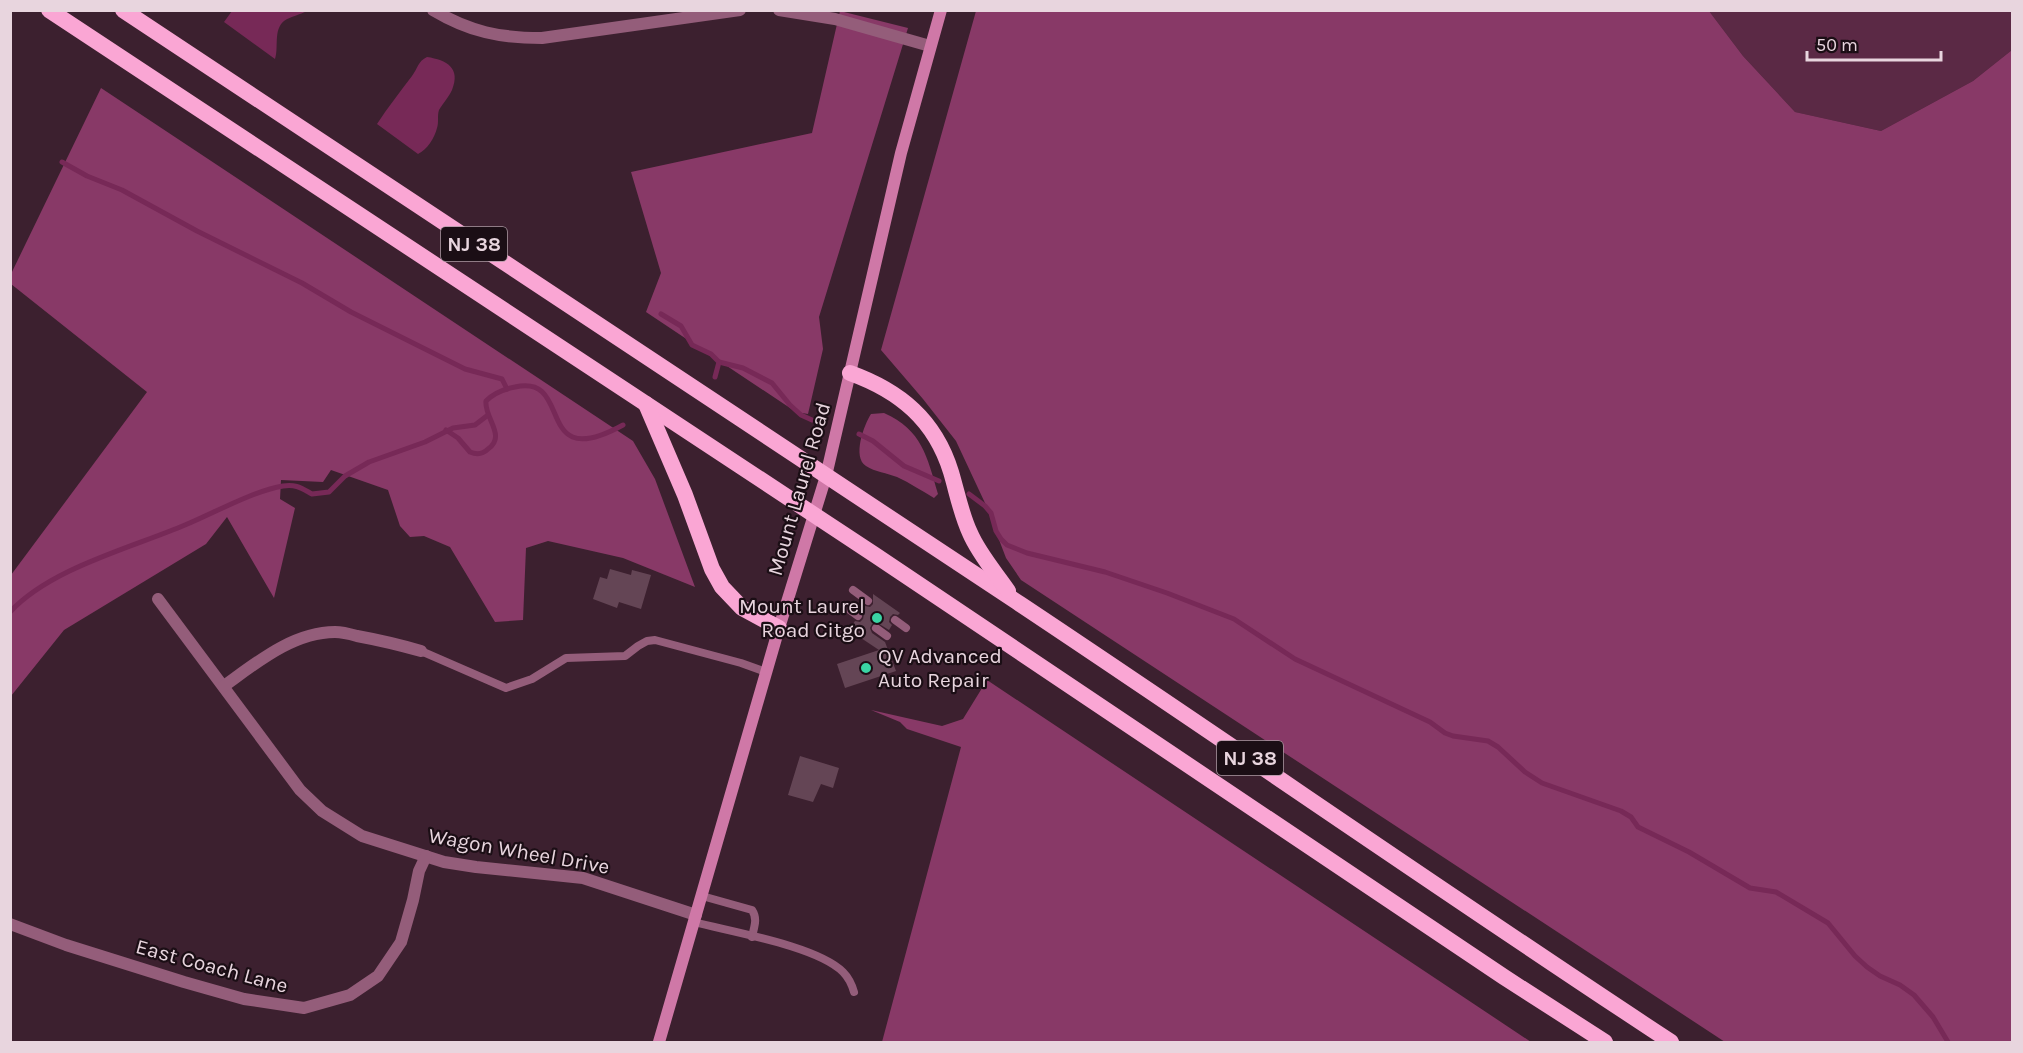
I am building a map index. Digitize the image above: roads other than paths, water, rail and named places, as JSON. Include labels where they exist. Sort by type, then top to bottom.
[{"type":"highway","name":"NJ 38","points":[[50,10],[286,168],[814,514],[1504,977],[1605,1042]]},
{"type":"highway","name":"NJ 38","points":[[123,10],[1016,601],[1294,787],[1496,927],[1671,1042]]},
{"type":"highway","points":[[850,373],[887,390],[912,407],[928,424],[941,446],[970,535],[981,554],[1016,601]]},
{"type":"highway","points":[[645,403],[681,486],[712,569],[722,587],[742,608],[779,628]]},
{"type":"main road","name":"Mount Laurel Road","points":[[659,1042],[766,672],[826,476],[901,153],[941,10]]},
{"type":"street","points":[[433,10],[454,23],[482,33],[511,38],[574,34],[740,10]]},
{"type":"street","points":[[779,10],[834,15],[930,46]]},
{"type":"street","name":"Wagon Wheel Drive","points":[[158,598],[271,752],[314,805],[337,822],[362,836],[444,862],[583,878],[695,919]]},
{"type":"street","points":[[224,686],[279,649],[316,634],[336,632],[393,643],[420,651]]},
{"type":"street","name":"East Coach Lane","points":[[10,924],[66,945],[184,982],[244,999],[304,1008],[350,995],[378,976],[400,942],[419,871],[426,856]]},
{"type":"lane","points":[[853,590],[868,601]]},
{"type":"lane","points":[[843,605],[858,616]]},
{"type":"lane","points":[[895,620],[906,628]]},
{"type":"lane","points":[[876,628],[887,636]]},
{"type":"lane","points":[[420,651],[506,688],[532,679],[566,658],[625,656],[647,641],[655,640],[766,672]]},
{"type":"lane","points":[[702,896],[752,910],[756,915],[752,937]]},
{"type":"lane","points":[[695,919],[808,951],[843,972],[854,992]]},
{"type":"waterway","points":[[62,162],[87,176],[122,190],[197,231],[302,283],[351,312],[465,369],[502,379],[507,389]]},
{"type":"waterway","points":[[661,314],[681,326],[692,345],[711,354],[719,362],[743,368],[772,383],[790,405],[801,415],[812,420]]},
{"type":"waterway","points":[[715,377],[719,362]]},
{"type":"waterway","points":[[446,430],[458,438],[470,452],[477,454],[484,452],[493,444],[495,438],[486,401],[499,392],[515,387],[533,387],[544,394],[557,420],[565,431],[576,438],[595,437],[623,425]]},
{"type":"waterway","points":[[10,612],[47,583],[69,571],[185,525],[246,497],[283,486],[298,487],[312,494],[329,492],[345,476],[369,462],[425,442],[453,428],[475,425],[488,415]]},
{"type":"waterway","points":[[859,434],[873,441],[904,466],[939,481]]},
{"type":"waterway","points":[[969,494],[991,513],[996,531],[1007,545],[1027,553],[1105,572],[1234,619],[1295,659],[1430,722],[1445,733],[1488,741],[1542,783],[1621,811],[1631,817],[1638,827],[1689,852],[1750,888],[1776,892],[1828,923],[1867,967],[1914,995],[1933,1017],[1948,1042]]},
{"type":"place","name":"Mount Laurel Road Citgo","points":[[877,618]]},
{"type":"place","name":"QV Advanced Auto Repair","points":[[866,668]]}]
